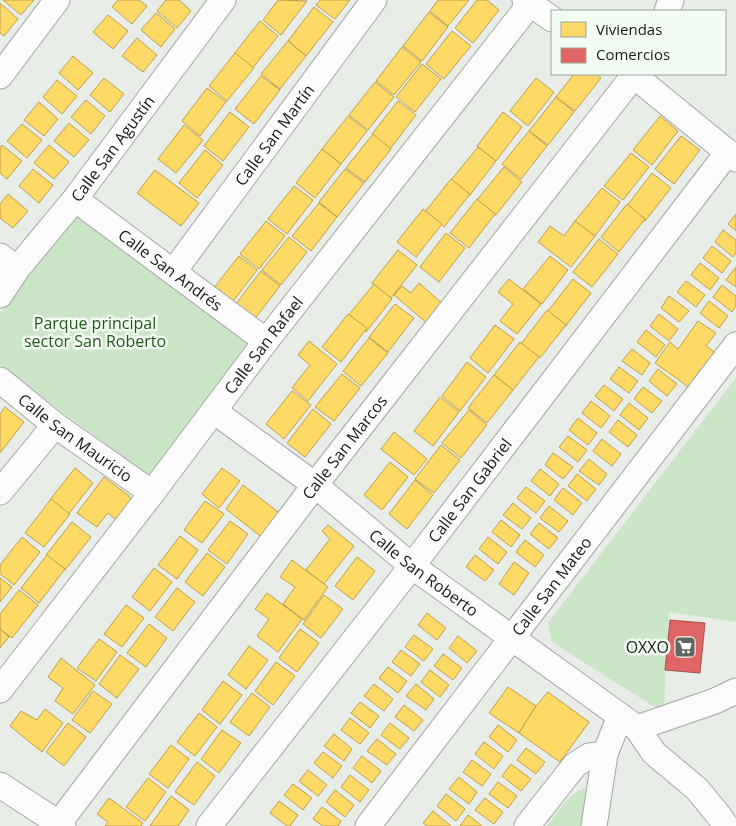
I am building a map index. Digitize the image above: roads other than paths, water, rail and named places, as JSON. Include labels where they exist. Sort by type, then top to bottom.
[{"type":"street","points":[[0,76],[57,0]]},
{"type":"street","name":"Calle San Agustín","points":[[0,295],[9,263],[75,198],[224,0]]},
{"type":"street","name":"Calle San Martín","points":[[174,271],[374,0]]},
{"type":"street","points":[[528,2],[551,18]]},
{"type":"street","name":"Calle San Rafael","points":[[0,690],[528,2]]},
{"type":"street","name":"Calle San Marcos","points":[[61,824],[315,485],[633,75]]},
{"type":"street","points":[[635,75],[732,155]]},
{"type":"street","name":"Calle San Gabriel","points":[[209,826],[732,155]]},
{"type":"street","name":"Calle San Andrés","points":[[75,198],[266,341]]},
{"type":"street","name":"Calle San Mateo","points":[[368,826],[736,345]]},
{"type":"street","name":"Calle San Mauricio","points":[[0,380],[54,424],[152,493]]},
{"type":"street","name":"Calle San Roberto","points":[[214,411],[315,485],[412,566],[629,722],[654,753],[698,789],[726,826]]},
{"type":"street","points":[[0,492],[54,424]]},
{"type":"street","points":[[594,826],[605,754],[629,722],[715,701],[736,691]]},
{"type":"street","points":[[527,826],[575,766],[589,756],[605,754]]},
{"type":"street","points":[[0,785],[61,824]]},
{"type":"place","name":"OXXO","points":[[685,647]]},
{"type":"park label","name":"Parque principal sector San Roberto","points":[[95,332]]}]
